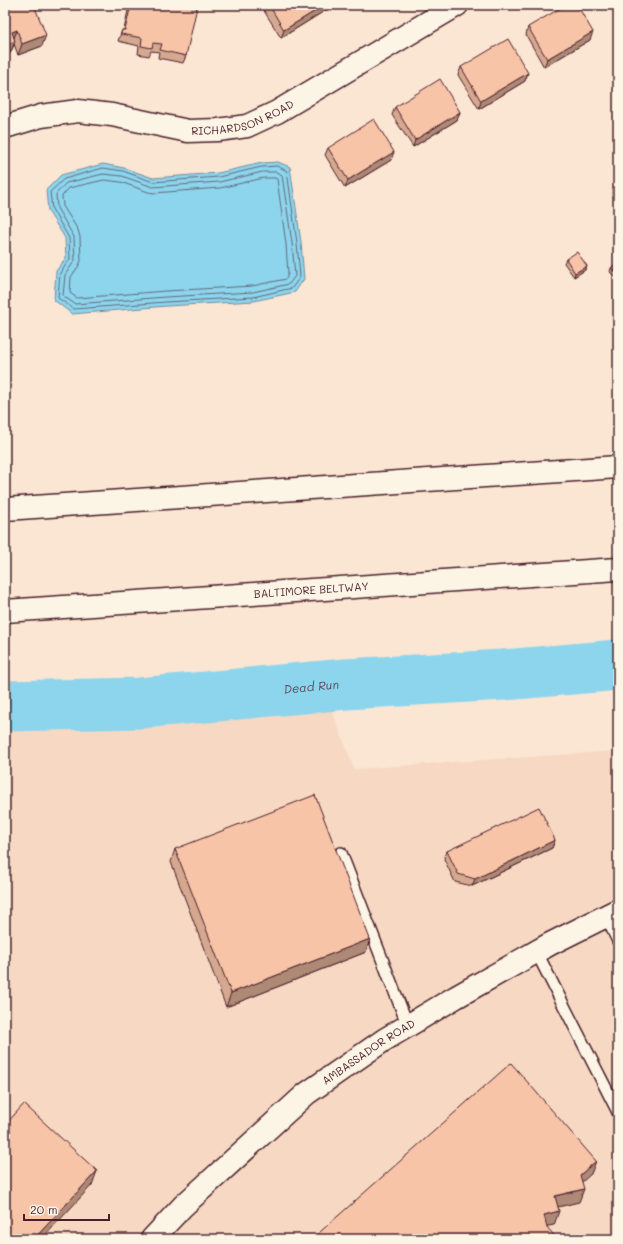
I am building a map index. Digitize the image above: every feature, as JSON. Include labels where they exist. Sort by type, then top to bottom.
[{"type":"main road","name":"RICHARDSON ROAD","points":[[5,127],[41,116],[78,111],[112,115],[188,131],[218,130],[247,126],[277,112],[457,5]]},
{"type":"main road","points":[[5,509],[618,467]]},
{"type":"main road","name":"BALTIMORE BELTWAY","points":[[5,611],[618,569]]},
{"type":"main road","name":"AMBASSADOR ROAD","points":[[152,1239],[183,1206],[306,1094],[384,1040],[456,997],[536,952],[612,913]]},
{"type":"lane","points":[[341,853],[408,1026]]},
{"type":"lane","points":[[612,913],[618,941]]},
{"type":"lane","points":[[536,952],[618,1112]]},
{"type":"shaded area","points":[[330,705],[354,769],[618,751],[618,1239],[5,1239],[5,728]]},
{"type":"water","points":[[278,162],[290,167],[301,242],[304,279],[295,292],[254,301],[167,306],[72,314],[54,300],[56,271],[66,258],[65,238],[48,211],[46,190],[61,175],[103,164],[124,168],[153,178],[218,173],[262,163]]},
{"type":"building","points":[[5,5],[34,5],[46,35],[22,44],[17,30],[12,32],[15,41],[5,45]]},
{"type":"building","points":[[131,5],[189,5],[197,7],[186,56],[160,50],[162,44],[153,43],[152,48],[141,46],[142,38],[121,34],[122,30],[125,30]]},
{"type":"building","points":[[269,5],[325,5],[284,30]]},
{"type":"building","points":[[566,5],[577,5],[593,32],[547,59],[528,27]]},
{"type":"building","points":[[508,39],[528,73],[481,101],[461,67]]},
{"type":"building","points":[[440,79],[460,112],[415,140],[395,107]]},
{"type":"building","points":[[374,119],[394,152],[348,180],[328,148]]},
{"type":"building","points":[[577,252],[587,266],[575,273],[566,259]]},
{"type":"building","points":[[618,261],[618,274],[611,268]]},
{"type":"building","points":[[315,795],[370,939],[231,993],[175,849]]},
{"type":"building","points":[[539,807],[555,840],[475,879],[458,874],[447,851]]},
{"type":"building","points":[[511,1063],[596,1161],[580,1175],[584,1189],[555,1196],[559,1211],[544,1215],[547,1227],[557,1239],[312,1239]]},
{"type":"building","points":[[24,1104],[97,1171],[34,1239],[5,1239],[5,1125]]},
{"type":"waterway","name":"Dead Run","points":[[5,706],[140,703],[346,684],[503,675],[618,665]]}]
